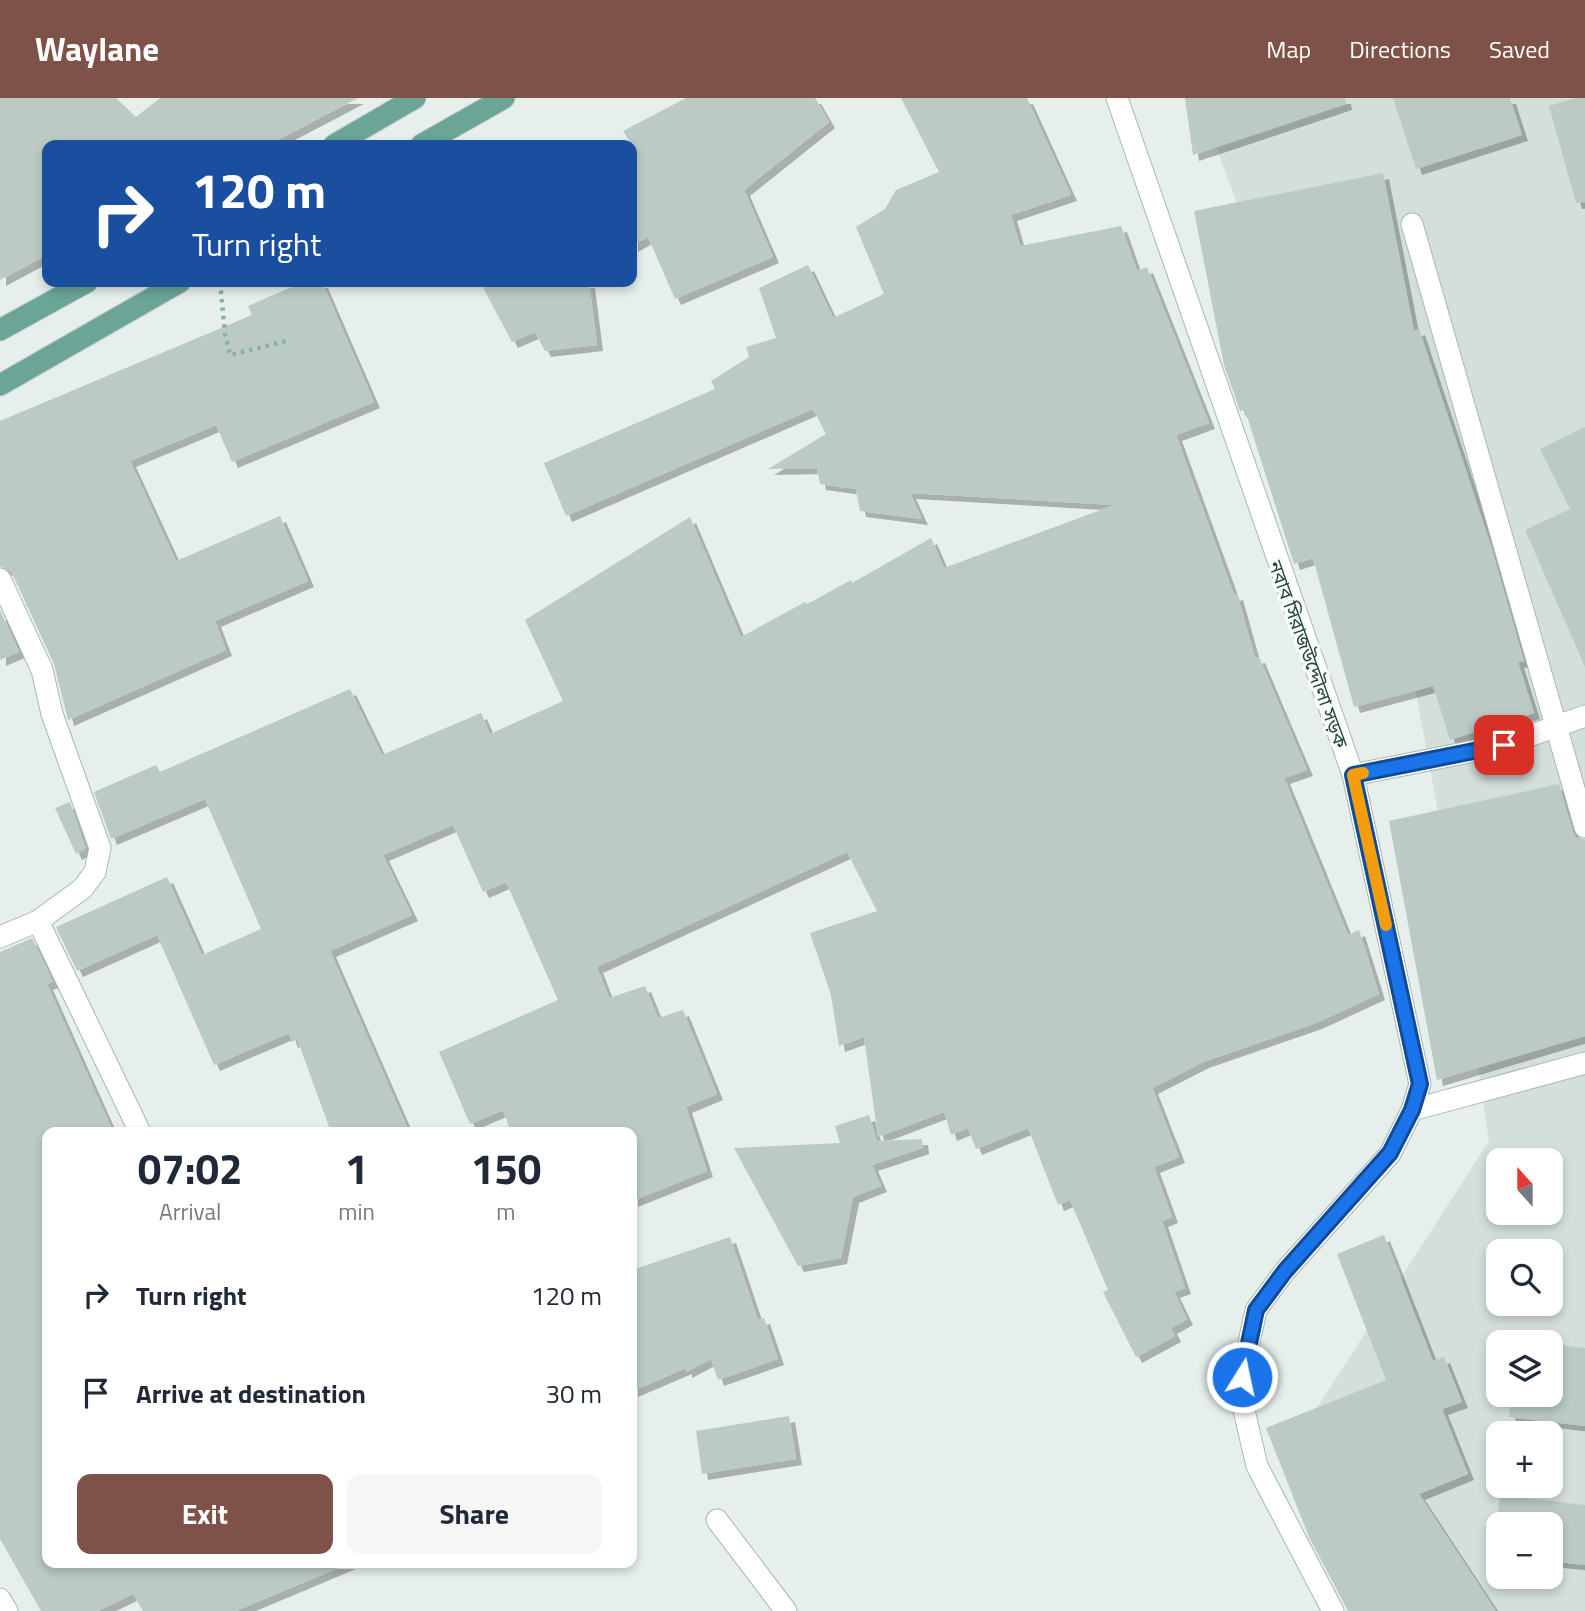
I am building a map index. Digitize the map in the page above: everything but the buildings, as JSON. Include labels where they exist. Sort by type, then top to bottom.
[{"type":"main road","points":[[341,140],[389,105],[415,98]]},
{"type":"main road","points":[[430,140],[504,98]]},
{"type":"main road","points":[[0,330],[78,287]]},
{"type":"main road","points":[[0,385],[171,287]]},
{"type":"street","name":"নবাব সিরাজউদ্দৌলা সড়ক","points":[[1117,98],[1353,775],[1420,1084],[1412,1110],[1390,1153],[1285,1271],[1256,1310],[1245,1361],[1240,1393],[1256,1466],[1333,1611]]},
{"type":"street","points":[[1412,224],[1585,827]]},
{"type":"street","points":[[0,579],[42,670],[52,714],[100,848],[95,872],[82,889],[38,921],[0,937]]},
{"type":"street","points":[[1353,775],[1504,745],[1585,716]]},
{"type":"street","points":[[38,921],[137,1127]]},
{"type":"street","points":[[1412,1110],[1585,1063]]},
{"type":"street","points":[[717,1520],[786,1611]]},
{"type":"street","points":[[0,1599],[8,1611]]},
{"type":"path","points":[[220,287],[230,355],[290,340]]},
{"type":"shaded area","points":[[1198,98],[1585,98],[1585,1611],[1452,1611],[1315,1411],[1489,1141],[1453,892],[1404,628],[1287,338]]},
{"type":"slow traffic","points":[[1363,773],[1353,775],[1386,925]]},
{"type":"route","points":[[1242,1377],[1256,1310],[1285,1271],[1390,1153],[1412,1110],[1420,1084],[1353,775],[1504,745]]}]
